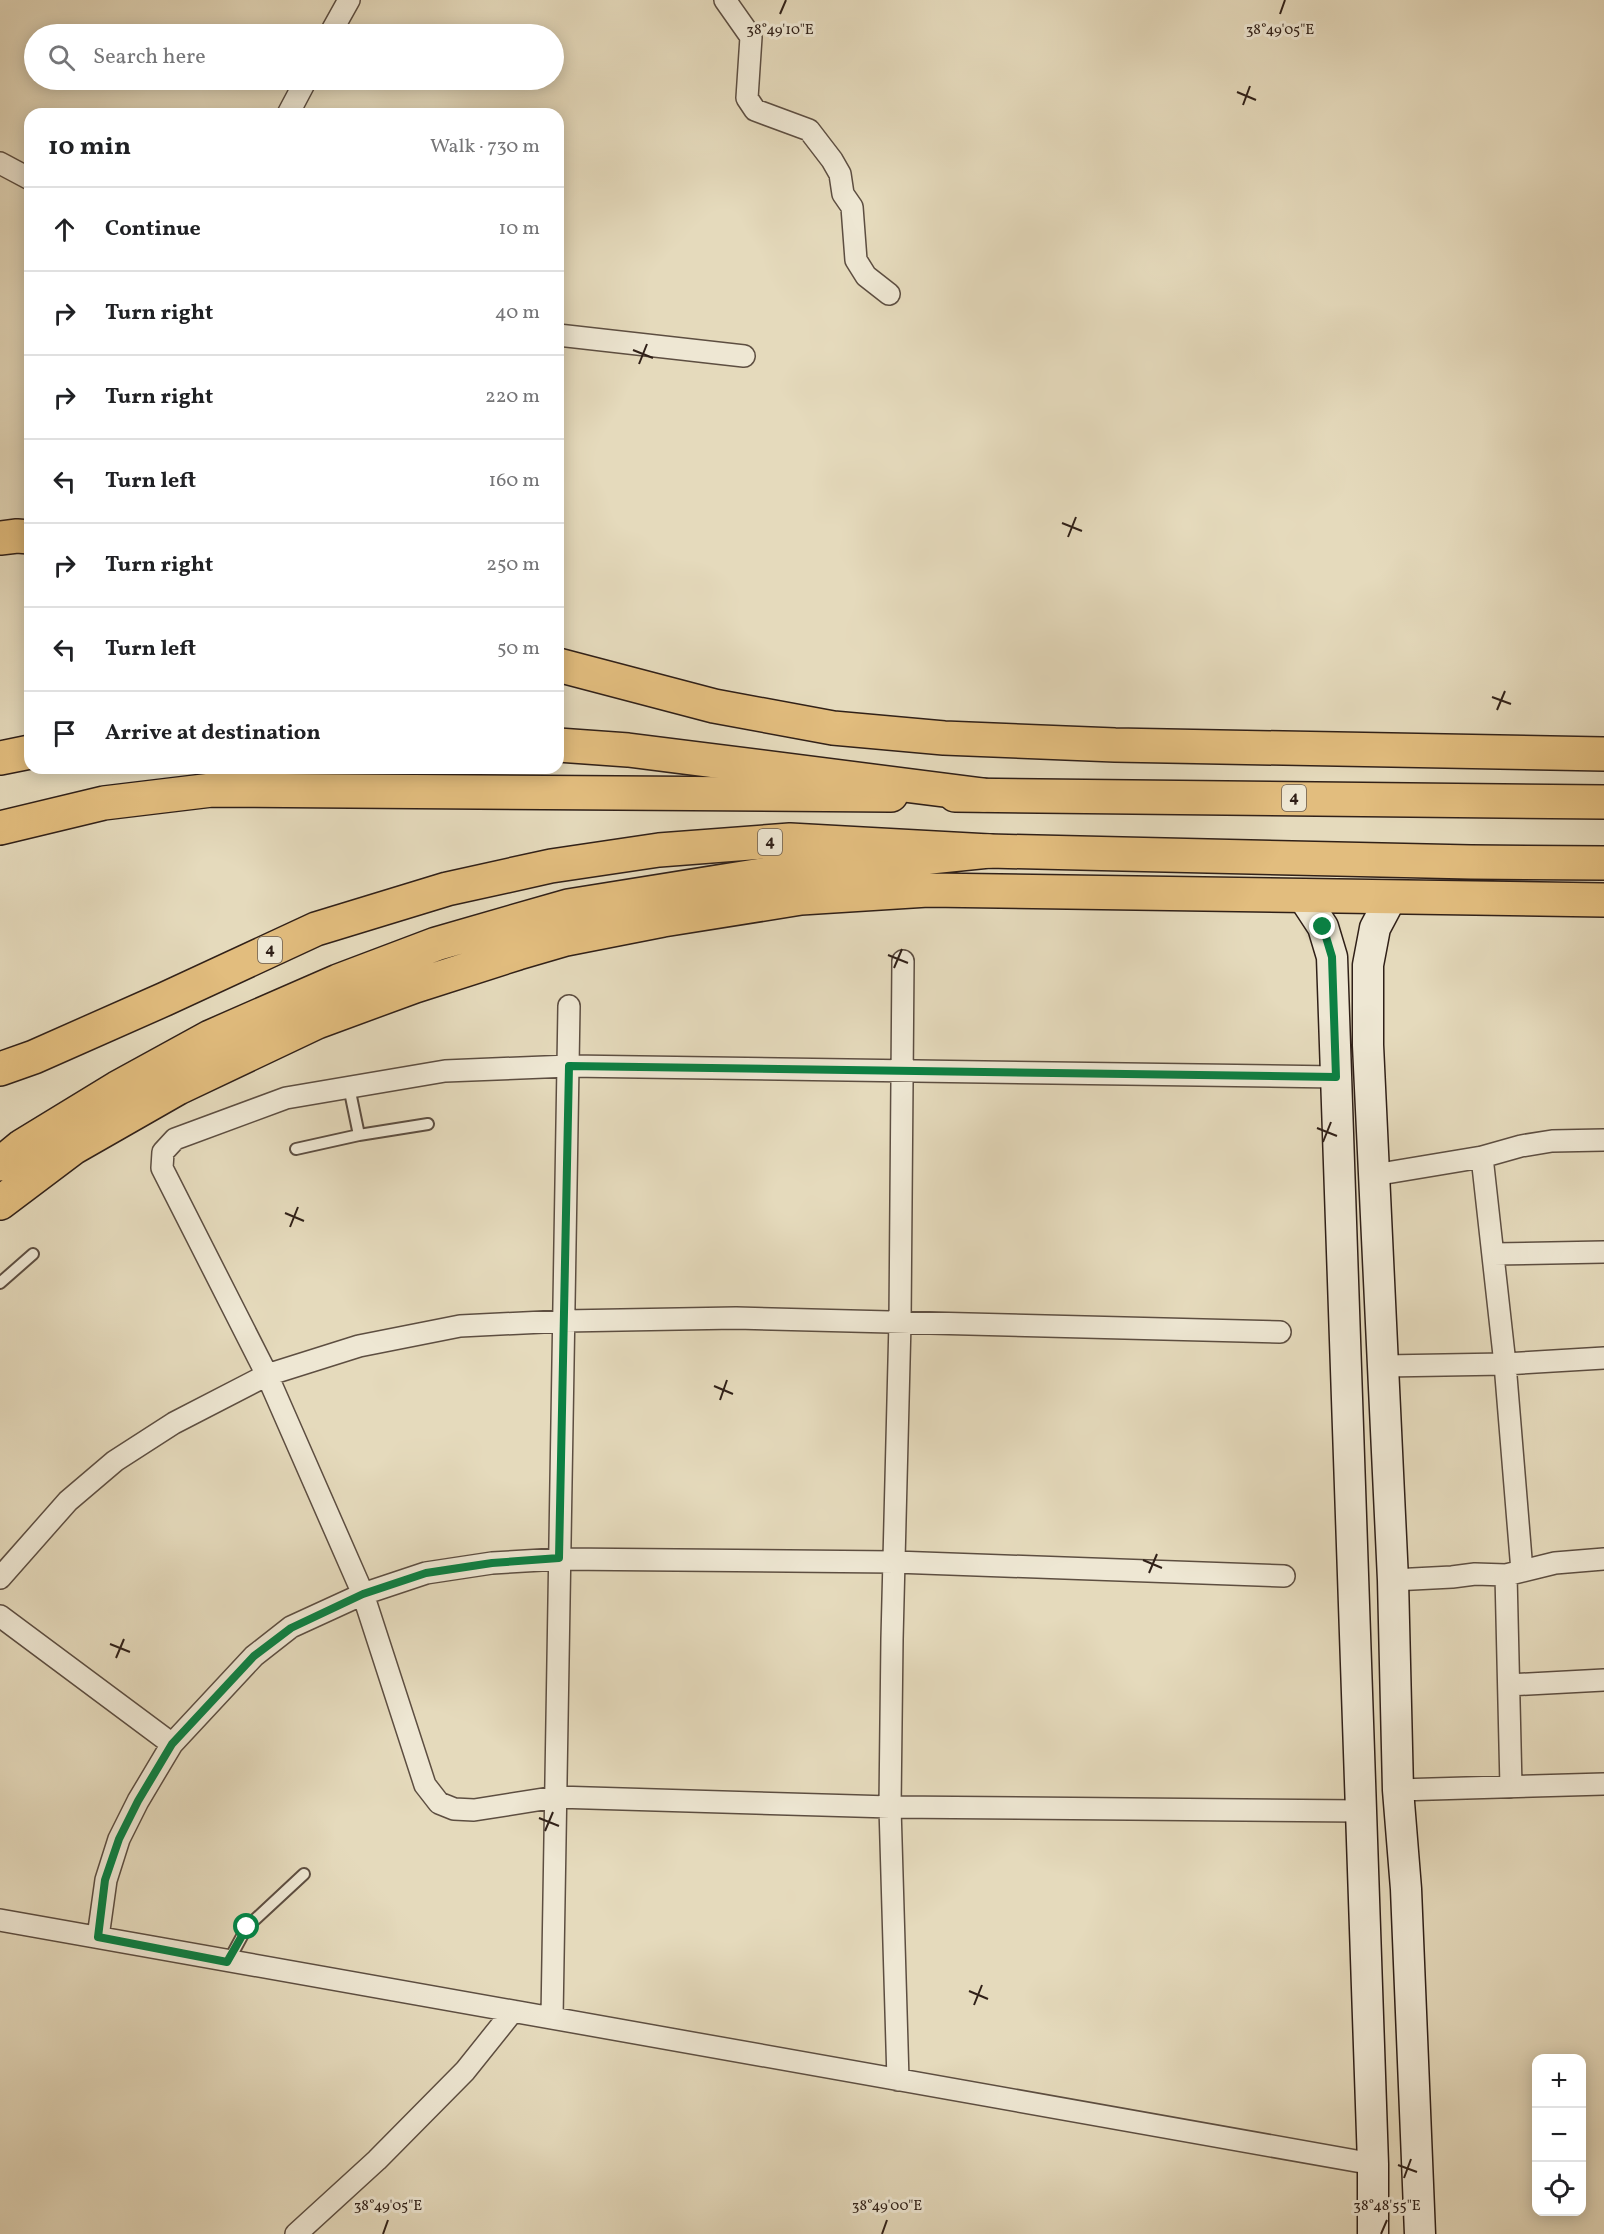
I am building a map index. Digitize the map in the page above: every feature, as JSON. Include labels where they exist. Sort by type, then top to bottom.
[{"type":"highway","points":[[564,667],[714,706],[833,728],[933,737],[1115,745],[1604,754]]},
{"type":"highway","name":"4","points":[[564,745],[628,750],[983,795],[1604,802]]},
{"type":"highway","points":[[0,758],[24,753]]},
{"type":"highway","points":[[0,828],[104,803],[212,790],[983,795]]},
{"type":"highway","name":"4","points":[[0,1069],[143,1008],[316,929],[447,889],[552,866],[659,850],[790,840],[990,851],[1604,863]]},
{"type":"highway","points":[[0,1164],[22,1146],[117,1088],[210,1037],[338,981],[436,944],[568,906],[672,888],[774,873],[990,851]]},
{"type":"highway","points":[[0,1203],[73,1148],[168,1093],[317,1022],[414,986],[566,939],[663,920],[801,898],[928,890],[1604,900]]},
{"type":"main road","points":[[1302,895],[1323,927],[1332,957],[1374,2234]]},
{"type":"main road","points":[[1392,896],[1375,928],[1368,965],[1368,1045],[1394,1580],[1398,1790],[1407,1901],[1420,2234]]},
{"type":"street","points":[[336,24],[349,0]]},
{"type":"street","points":[[725,0],[751,37],[747,98],[755,110],[809,130],[832,160],[840,174],[843,194],[852,207],[856,260],[866,276],[889,294]]},
{"type":"street","points":[[291,108],[301,90]]},
{"type":"street","points":[[0,163],[24,176]]},
{"type":"street","points":[[564,336],[744,356]]},
{"type":"street","points":[[898,2080],[890,1807],[900,1322],[903,961]]},
{"type":"street","points":[[552,2018],[569,1006]]},
{"type":"street","points":[[1336,1077],[569,1066],[445,1071],[286,1098],[175,1139],[163,1152],[162,1168],[267,1375],[363,1594],[425,1785],[439,1803],[454,1809],[474,1810],[556,1797],[890,1807],[1360,1811]]},
{"type":"street","points":[[1374,1175],[1482,1157],[1521,1146],[1552,1141],[1604,1140]]},
{"type":"street","points":[[1482,1157],[1505,1364],[1514,1573],[1509,1685],[1511,1787]]},
{"type":"street","points":[[1494,1254],[1604,1252]]},
{"type":"street","points":[[0,1578],[68,1501],[115,1461],[174,1423],[267,1375],[359,1346],[460,1326],[564,1321],[736,1318],[1280,1332]]},
{"type":"street","points":[[1384,1366],[1505,1364],[1604,1358]]},
{"type":"street","points":[[98,1937],[105,1880],[119,1839],[138,1801],[172,1744],[254,1656],[291,1628],[363,1594],[426,1573],[492,1563],[559,1558],[895,1562],[1284,1576]]},
{"type":"street","points":[[1394,1580],[1514,1573],[1555,1563],[1604,1559]]},
{"type":"street","points":[[0,1616],[172,1744]]},
{"type":"street","points":[[1509,1685],[1604,1680]]},
{"type":"street","points":[[1398,1790],[1604,1784]]},
{"type":"street","points":[[0,1920],[1373,2164]]},
{"type":"street","points":[[296,2234],[376,2160],[465,2071],[513,2011]]},
{"type":"lane","points":[[349,1087],[359,1135]]},
{"type":"lane","points":[[296,1149],[359,1135],[428,1124]]},
{"type":"lane","points":[[0,1283],[33,1254]]},
{"type":"lane","points":[[227,1962],[247,1927],[304,1874]]},
{"type":"route","points":[[247,1927],[227,1962],[98,1937],[105,1880],[119,1839],[138,1801],[172,1744],[254,1656],[291,1628],[363,1594],[426,1573],[492,1563],[559,1558],[569,1066],[1336,1077],[1332,957],[1323,927]]}]
